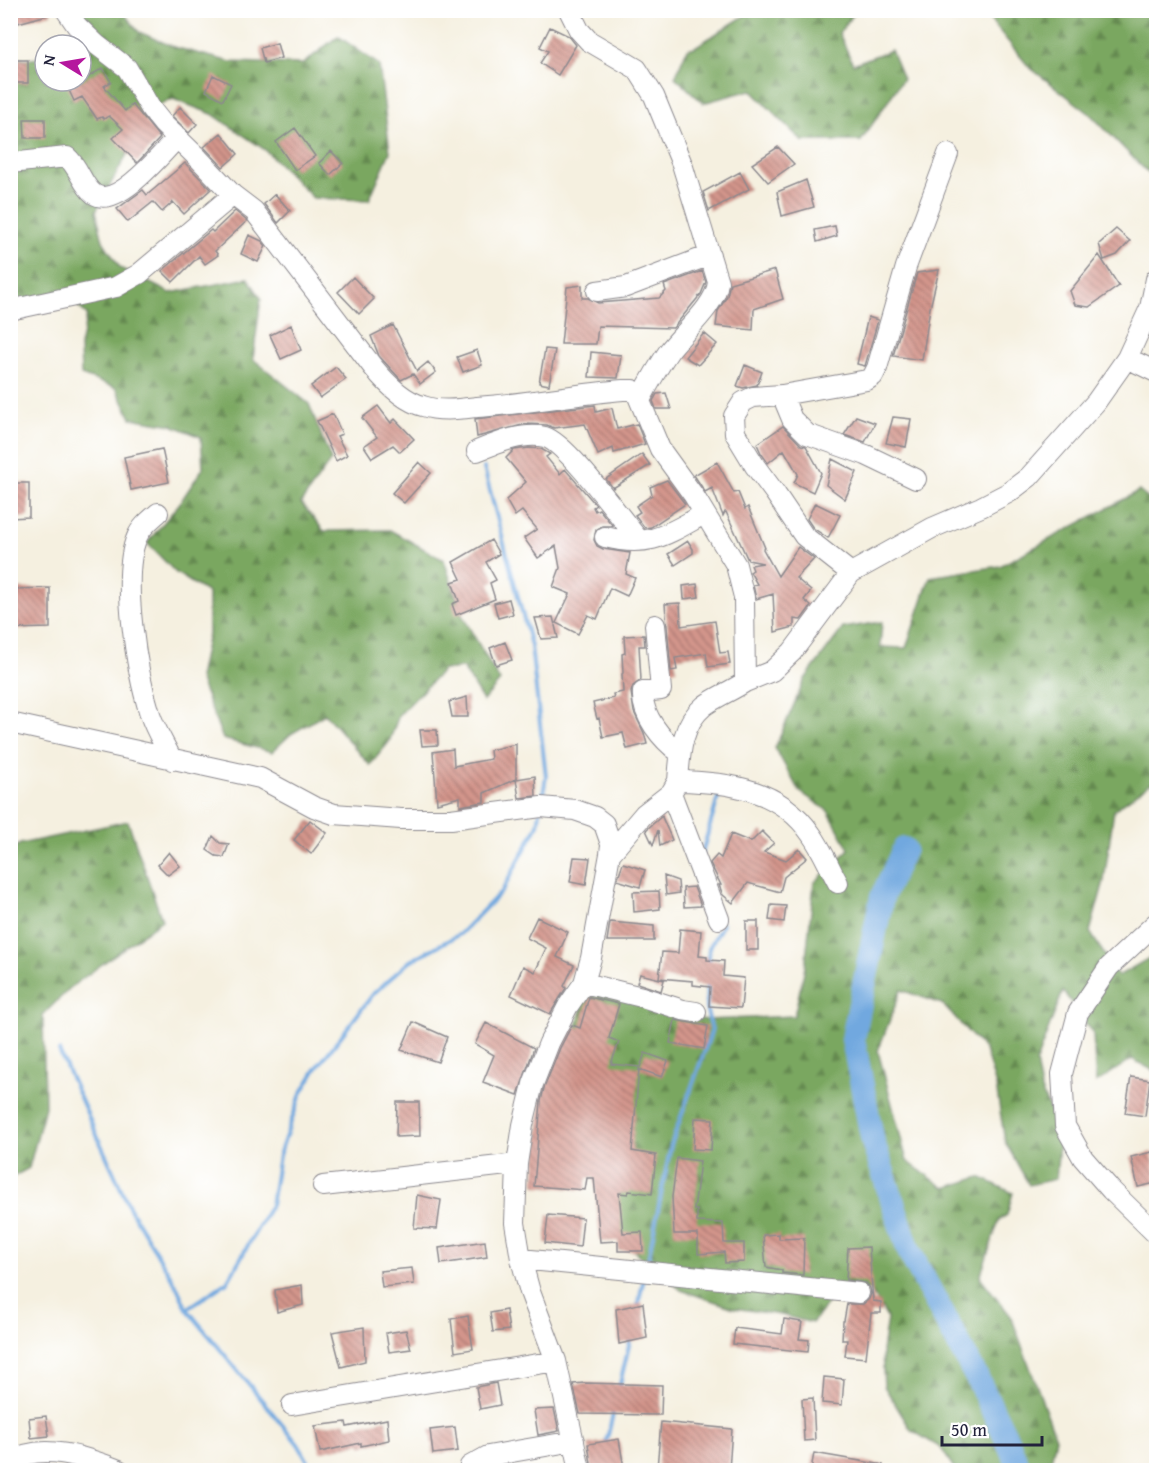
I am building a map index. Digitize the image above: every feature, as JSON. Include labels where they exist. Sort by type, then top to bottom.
[{"type":"street","points":[[66,10],[77,26],[97,45],[128,68],[151,109],[233,195],[254,211],[384,380],[408,400],[423,406],[459,409],[633,390],[640,400],[660,449],[694,496],[736,565],[744,597],[745,682]]},
{"type":"street","points":[[569,10],[579,30],[589,41],[637,69],[654,96],[682,164],[718,282],[718,290],[671,348],[640,400]]},
{"type":"street","points":[[10,163],[66,157],[75,164],[90,190],[104,197],[127,188],[178,138]]},
{"type":"street","points":[[850,573],[804,536],[735,433],[734,416],[743,402],[753,398],[867,380],[873,376],[906,267],[948,154]]},
{"type":"street","points":[[10,310],[116,287],[139,274],[233,195]]},
{"type":"street","points":[[597,291],[626,287],[710,255]]},
{"type":"street","points":[[719,919],[674,787],[686,730],[695,715],[705,705],[745,682],[772,671],[792,652],[850,573],[932,528],[1008,493],[1029,477],[1095,402],[1128,358],[1150,308],[1156,279]]},
{"type":"street","points":[[1128,358],[1156,372]]},
{"type":"street","points":[[782,395],[792,419],[807,434],[866,455],[916,479]]},
{"type":"street","points":[[477,451],[501,441],[528,437],[545,438],[558,445],[576,463],[639,540]]},
{"type":"street","points":[[158,513],[138,534],[132,549],[130,596],[136,645],[151,717],[172,760]]},
{"type":"street","points":[[605,537],[617,540],[657,539],[704,514]]},
{"type":"street","points":[[655,625],[661,690],[643,692],[642,702],[663,738],[680,753]]},
{"type":"street","points":[[10,723],[260,778],[314,807],[334,814],[401,819],[451,819],[541,807],[575,810],[595,817],[622,820],[644,814]]},
{"type":"street","points":[[610,854],[644,814],[674,787],[705,782],[728,785],[772,798],[800,820],[812,836],[838,883]]},
{"type":"street","points":[[580,1470],[556,1361],[521,1259],[515,1223],[517,1164],[533,1084],[568,1006],[584,983],[591,958],[611,844],[604,824],[595,817]]},
{"type":"street","points":[[1156,923],[1108,967],[1078,1013],[1062,1074],[1065,1126],[1083,1158],[1111,1190],[1156,1234]]},
{"type":"street","points":[[584,983],[696,1012]]},
{"type":"street","points":[[323,1186],[517,1164]]},
{"type":"street","points":[[521,1259],[859,1293]]},
{"type":"street","points":[[292,1405],[556,1361]]},
{"type":"street","points":[[468,1470],[470,1466],[488,1456],[574,1441]]},
{"type":"street","points":[[10,1462],[19,1456],[45,1452],[80,1457],[119,1470]]},
{"type":"green space","points":[[121,10],[139,32],[174,47],[231,62],[303,64],[338,36],[379,65],[390,152],[369,200],[313,198],[265,150],[212,114],[173,99],[153,107],[96,211],[103,241],[120,268],[170,293],[248,278],[261,298],[253,359],[309,404],[331,460],[301,503],[324,531],[390,530],[444,560],[462,615],[500,681],[483,701],[463,668],[443,670],[399,715],[389,742],[370,765],[325,714],[291,734],[272,752],[223,739],[199,678],[208,634],[208,593],[176,573],[147,543],[179,504],[203,468],[201,437],[172,425],[131,418],[116,388],[81,375],[80,346],[87,315],[68,296],[11,307],[10,60],[33,59],[33,93],[93,93],[93,33],[78,33],[76,11]]},
{"type":"green space","points":[[857,10],[839,33],[853,64],[891,50],[903,79],[861,141],[802,141],[751,90],[703,103],[675,77],[687,49],[695,47],[752,11]]},
{"type":"green space","points":[[983,11],[1156,11],[1156,178],[1154,179],[1090,114],[1029,67]]},
{"type":"green space","points":[[1139,491],[1156,505],[1156,787],[1151,783],[1114,810],[1104,881],[1090,932],[1118,976],[1156,954],[1156,1072],[1132,1059],[1096,1083],[1093,1034],[1063,991],[1036,1062],[1041,1090],[1060,1133],[1056,1179],[1029,1185],[1005,1142],[996,1086],[985,1050],[942,1004],[901,990],[878,1051],[907,1161],[945,1188],[980,1177],[1013,1193],[1007,1215],[999,1220],[980,1277],[1011,1316],[1056,1438],[1050,1466],[1047,1470],[955,1470],[941,1448],[911,1430],[884,1386],[882,1351],[887,1318],[871,1290],[835,1294],[812,1323],[781,1315],[734,1308],[681,1290],[634,1251],[606,1218],[568,1063],[586,989],[706,1020],[794,1016],[805,967],[814,883],[849,849],[828,811],[799,791],[775,748],[805,679],[843,628],[882,622],[880,647],[906,648],[930,577],[1000,566]]},
{"type":"green space","points":[[128,821],[162,920],[71,987],[43,1015],[45,1107],[29,1168],[11,1178],[11,850],[20,844]]},
{"type":"building","points":[[15,10],[50,10],[51,14],[18,23]]},
{"type":"building","points":[[550,27],[569,36],[576,45],[558,75],[540,63],[548,51],[540,47]]},
{"type":"building","points":[[277,43],[281,58],[264,63],[260,48]]},
{"type":"building","points":[[10,60],[28,60],[28,83],[10,83]]},
{"type":"building","points":[[103,68],[111,82],[104,86],[125,111],[132,104],[160,138],[137,163],[113,138],[123,129],[109,116],[97,119],[82,97],[74,101],[70,93],[93,93],[93,74]]},
{"type":"building","points":[[213,75],[231,84],[223,100],[206,91]]},
{"type":"building","points":[[180,107],[197,124],[189,133],[172,116]]},
{"type":"building","points":[[24,119],[45,119],[45,138],[25,138]]},
{"type":"building","points":[[295,128],[315,156],[295,170],[276,142]]},
{"type":"building","points":[[221,133],[238,154],[223,167],[204,147]]},
{"type":"building","points":[[778,147],[794,164],[768,182],[752,164]]},
{"type":"building","points":[[331,151],[343,163],[330,175],[319,163]]},
{"type":"building","points":[[185,163],[211,189],[184,214],[173,202],[162,212],[153,202],[128,222],[117,209],[143,190],[147,195]]},
{"type":"building","points":[[740,172],[749,189],[709,211],[703,192]]},
{"type":"building","points":[[806,180],[814,207],[782,216],[777,192]]},
{"type":"building","points":[[275,194],[290,211],[278,223],[264,204]]},
{"type":"building","points":[[235,211],[247,221],[215,251],[218,255],[205,264],[199,256],[173,282],[162,271],[211,230],[213,232]]},
{"type":"building","points":[[835,226],[837,236],[817,242],[815,230]]},
{"type":"building","points":[[1116,229],[1130,241],[1117,255],[1104,260],[1099,244]]},
{"type":"building","points":[[249,235],[262,241],[266,246],[258,262],[241,254]]},
{"type":"building","points":[[1099,255],[1119,286],[1089,307],[1075,305],[1070,291]]},
{"type":"building","points":[[775,270],[783,299],[754,309],[753,330],[716,326],[718,311],[727,296],[730,283]]},
{"type":"building","points":[[939,270],[922,360],[893,356],[917,273]]},
{"type":"building","points":[[702,271],[706,282],[701,294],[673,328],[598,326],[596,344],[561,344],[567,287],[582,285],[582,298],[598,303],[659,298],[666,291],[664,285]]},
{"type":"building","points":[[353,277],[374,299],[359,314],[338,292]]},
{"type":"building","points":[[868,317],[878,320],[865,366],[857,364]]},
{"type":"building","points":[[291,325],[301,350],[281,359],[270,335]]},
{"type":"building","points":[[393,325],[417,371],[428,362],[436,372],[420,384],[413,374],[401,380],[379,356],[371,336]]},
{"type":"building","points":[[704,333],[717,344],[698,365],[685,357]]},
{"type":"building","points":[[545,349],[555,350],[549,385],[539,383]]},
{"type":"building","points":[[477,350],[482,365],[463,372],[457,357]]},
{"type":"building","points":[[591,352],[621,355],[618,378],[589,377]]},
{"type":"building","points":[[745,365],[762,372],[757,385],[743,388],[737,386]]},
{"type":"building","points":[[336,367],[346,379],[320,398],[311,386]]},
{"type":"building","points":[[666,393],[671,409],[656,409],[653,401],[657,394]]},
{"type":"building","points":[[595,405],[596,412],[612,408],[617,429],[637,424],[645,444],[614,453],[613,448],[598,455],[585,424],[554,428],[547,425],[526,424],[477,437],[475,419]]},
{"type":"building","points":[[378,406],[391,423],[395,419],[414,439],[400,452],[393,445],[372,458],[364,446],[377,437],[362,418]]},
{"type":"building","points":[[333,414],[342,434],[337,436],[347,455],[336,461],[317,421]]},
{"type":"building","points":[[856,416],[875,423],[865,442],[844,435]]},
{"type":"building","points":[[893,417],[911,419],[906,447],[886,443]]},
{"type":"building","points":[[783,426],[801,445],[806,446],[821,473],[813,492],[794,483],[798,474],[784,450],[768,463],[761,453],[757,444]]},
{"type":"building","points":[[162,449],[169,482],[131,490],[124,457]]},
{"type":"building","points":[[541,449],[550,454],[546,457],[560,474],[565,469],[596,505],[593,507],[595,511],[599,509],[613,526],[602,526],[596,530],[594,540],[597,546],[630,553],[626,574],[635,578],[627,596],[610,588],[597,619],[588,615],[578,634],[556,623],[570,594],[553,587],[560,568],[556,546],[538,558],[524,538],[537,529],[522,511],[515,516],[506,500],[526,482],[506,458],[514,450]]},
{"type":"building","points":[[642,454],[650,465],[613,488],[606,479]]},
{"type":"building","points":[[832,459],[857,472],[845,499],[826,485]]},
{"type":"building","points":[[419,462],[431,473],[404,503],[392,493]]},
{"type":"building","points":[[717,462],[734,493],[738,492],[745,509],[748,507],[765,548],[763,549],[778,576],[798,547],[814,559],[796,578],[811,591],[804,600],[811,606],[801,620],[794,619],[794,627],[775,632],[773,594],[756,599],[753,585],[757,584],[750,572],[753,570],[751,565],[763,563],[748,560],[726,512],[723,516],[712,488],[705,492],[694,475]]},
{"type":"building","points":[[667,480],[685,504],[651,527],[645,528],[635,515],[640,512],[636,506],[652,495],[650,487]]},
{"type":"building","points":[[10,483],[29,483],[29,517],[10,518]]},
{"type":"building","points":[[815,503],[840,515],[828,538],[813,528],[807,519]]},
{"type":"building","points":[[491,540],[499,554],[486,562],[496,580],[490,583],[495,599],[456,615],[452,604],[459,601],[452,582],[461,579],[453,562]]},
{"type":"building","points":[[688,541],[693,553],[675,565],[668,554]]},
{"type":"building","points":[[697,584],[699,597],[684,599],[683,586]]},
{"type":"building","points":[[50,588],[50,628],[10,629],[10,589]]},
{"type":"building","points":[[509,599],[513,614],[498,618],[494,603]]},
{"type":"building","points":[[680,603],[681,626],[715,621],[720,653],[728,652],[730,664],[708,667],[706,653],[675,658],[677,670],[671,671],[665,604]]},
{"type":"building","points":[[553,617],[558,638],[541,639],[535,618]]},
{"type":"building","points":[[644,635],[645,646],[639,646],[641,680],[633,686],[631,692],[634,712],[647,744],[627,749],[623,733],[603,737],[593,703],[614,698],[613,694],[623,692],[624,636]]},
{"type":"building","points":[[505,642],[512,660],[496,665],[490,648]]},
{"type":"building","points":[[467,697],[468,717],[452,717],[449,702]]},
{"type":"building","points":[[420,730],[437,730],[438,745],[422,746]]},
{"type":"building","points":[[516,744],[516,779],[484,793],[484,802],[460,806],[460,797],[437,803],[433,752],[453,749],[454,766],[491,759],[490,750]]},
{"type":"building","points":[[535,776],[536,796],[519,798],[516,779]]},
{"type":"building","points":[[663,815],[672,840],[660,846],[658,830],[653,845],[646,830]]},
{"type":"building","points":[[310,820],[327,833],[311,854],[294,840]]},
{"type":"building","points":[[762,831],[774,843],[764,852],[786,860],[799,849],[807,858],[784,877],[780,892],[748,883],[733,903],[723,895],[719,885],[721,885],[710,863],[717,855],[721,858],[731,834],[751,842]]},
{"type":"building","points":[[213,836],[220,843],[229,844],[224,857],[216,856],[207,850]]},
{"type":"building","points":[[169,852],[180,866],[168,875],[158,865]]},
{"type":"building","points":[[574,857],[590,858],[586,885],[570,882]]},
{"type":"building","points":[[623,863],[645,870],[640,887],[617,880]]},
{"type":"building","points":[[664,876],[678,881],[679,893],[666,895]]},
{"type":"building","points":[[694,887],[701,906],[684,907],[683,888]]},
{"type":"building","points":[[659,891],[660,909],[634,912],[633,892]]},
{"type":"building","points":[[771,905],[786,906],[784,922],[769,920]]},
{"type":"building","points":[[537,917],[568,932],[557,957],[574,965],[564,986],[566,988],[550,1014],[511,995],[523,966],[535,972],[546,948],[527,938]]},
{"type":"building","points":[[746,921],[758,921],[758,950],[746,950]]},
{"type":"building","points":[[610,922],[654,926],[654,941],[607,941]]},
{"type":"building","points":[[680,929],[701,931],[699,956],[707,957],[707,960],[724,961],[723,976],[744,978],[741,1008],[709,1006],[710,987],[693,985],[693,981],[659,978],[662,952],[678,953]]},
{"type":"building","points":[[640,974],[664,980],[661,991],[637,983]]},
{"type":"building","points":[[589,997],[619,1004],[609,1038],[619,1042],[611,1064],[640,1067],[645,1053],[668,1061],[662,1077],[639,1069],[632,1151],[656,1155],[652,1194],[629,1191],[628,1194],[619,1193],[623,1233],[642,1232],[643,1251],[618,1251],[618,1241],[600,1242],[594,1178],[587,1178],[585,1190],[534,1186],[544,1088],[572,1025],[580,1028]]},
{"type":"building","points":[[675,1020],[708,1026],[704,1049],[670,1043]]},
{"type":"building","points":[[413,1022],[447,1037],[438,1062],[401,1050]]},
{"type":"building","points":[[486,1023],[534,1048],[518,1095],[483,1082],[494,1055],[475,1044]]},
{"type":"building","points":[[1131,1077],[1150,1080],[1145,1116],[1125,1113]]},
{"type":"building","points":[[397,1102],[419,1102],[420,1136],[396,1137]]},
{"type":"building","points":[[695,1118],[713,1119],[711,1150],[693,1149]]},
{"type":"building","points":[[1152,1152],[1156,1183],[1138,1187],[1131,1157]]},
{"type":"building","points":[[677,1158],[700,1161],[694,1210],[697,1210],[697,1222],[723,1223],[724,1243],[744,1243],[744,1262],[725,1263],[724,1252],[698,1254],[698,1234],[674,1234],[672,1197]]},
{"type":"building","points":[[417,1195],[441,1200],[437,1229],[414,1228]]},
{"type":"building","points":[[548,1215],[583,1218],[580,1247],[545,1243]]},
{"type":"building","points":[[779,1234],[779,1239],[804,1238],[803,1275],[782,1273],[782,1270],[766,1267],[763,1235]]},
{"type":"building","points":[[485,1241],[487,1257],[441,1264],[439,1248]]},
{"type":"building","points":[[869,1247],[873,1301],[881,1302],[881,1313],[871,1313],[866,1358],[845,1356],[847,1340],[842,1340],[847,1304],[863,1304],[871,1294],[866,1283],[846,1280],[848,1248]]},
{"type":"building","points":[[412,1268],[414,1284],[382,1287],[380,1271]]},
{"type":"building","points":[[302,1285],[303,1305],[277,1312],[275,1290]]},
{"type":"building","points":[[643,1303],[647,1338],[619,1344],[616,1309]]},
{"type":"building","points":[[506,1310],[509,1330],[493,1332],[490,1313]]},
{"type":"building","points":[[468,1316],[473,1349],[455,1352],[451,1319]]},
{"type":"building","points":[[784,1319],[802,1322],[799,1339],[809,1340],[808,1352],[733,1344],[735,1328],[782,1334]]},
{"type":"building","points":[[364,1327],[365,1361],[341,1367],[332,1332]]},
{"type":"building","points":[[406,1330],[411,1349],[389,1352],[386,1333]]},
{"type":"building","points":[[824,1377],[844,1379],[842,1405],[822,1403]]},
{"type":"building","points":[[496,1383],[500,1405],[480,1409],[476,1387]]},
{"type":"building","points":[[573,1384],[662,1385],[661,1415],[580,1414]]},
{"type":"building","points":[[813,1398],[815,1440],[804,1441],[802,1399]]},
{"type":"building","points":[[554,1409],[559,1431],[538,1435],[534,1410]]},
{"type":"building","points":[[46,1416],[49,1436],[31,1438],[29,1418]]},
{"type":"building","points":[[387,1419],[389,1440],[361,1446],[361,1443],[320,1452],[315,1426],[346,1422],[347,1427]]},
{"type":"building","points":[[661,1422],[732,1429],[729,1470],[657,1468]]},
{"type":"building","points":[[455,1427],[458,1451],[433,1454],[430,1430]]},
{"type":"building","points":[[619,1439],[624,1468],[592,1470],[588,1444]]},
{"type":"building","points":[[814,1453],[883,1465],[883,1470],[811,1470]]},
{"type":"waterway","points":[[484,468],[531,646],[546,776],[542,802]]},
{"type":"waterway","points":[[702,853],[720,791]]},
{"type":"waterway","points":[[187,1309],[227,1282],[271,1205],[279,1155],[301,1094],[316,1069],[374,993],[410,961],[460,934],[502,891],[538,825],[540,812]]},
{"type":"waterway","points":[[904,849],[882,897],[853,1039],[873,1142],[909,1251],[977,1378],[1020,1470]]},
{"type":"waterway","points":[[708,964],[709,948],[723,924]]},
{"type":"waterway","points":[[647,1265],[671,1145],[712,1030],[706,1008],[707,983]]},
{"type":"waterway","points":[[59,1051],[131,1211],[176,1285],[187,1309],[298,1444],[313,1470]]},
{"type":"waterway","points":[[637,1309],[644,1278]]},
{"type":"waterway","points":[[619,1388],[631,1337]]},
{"type":"waterway","points":[[606,1443],[614,1410]]}]
